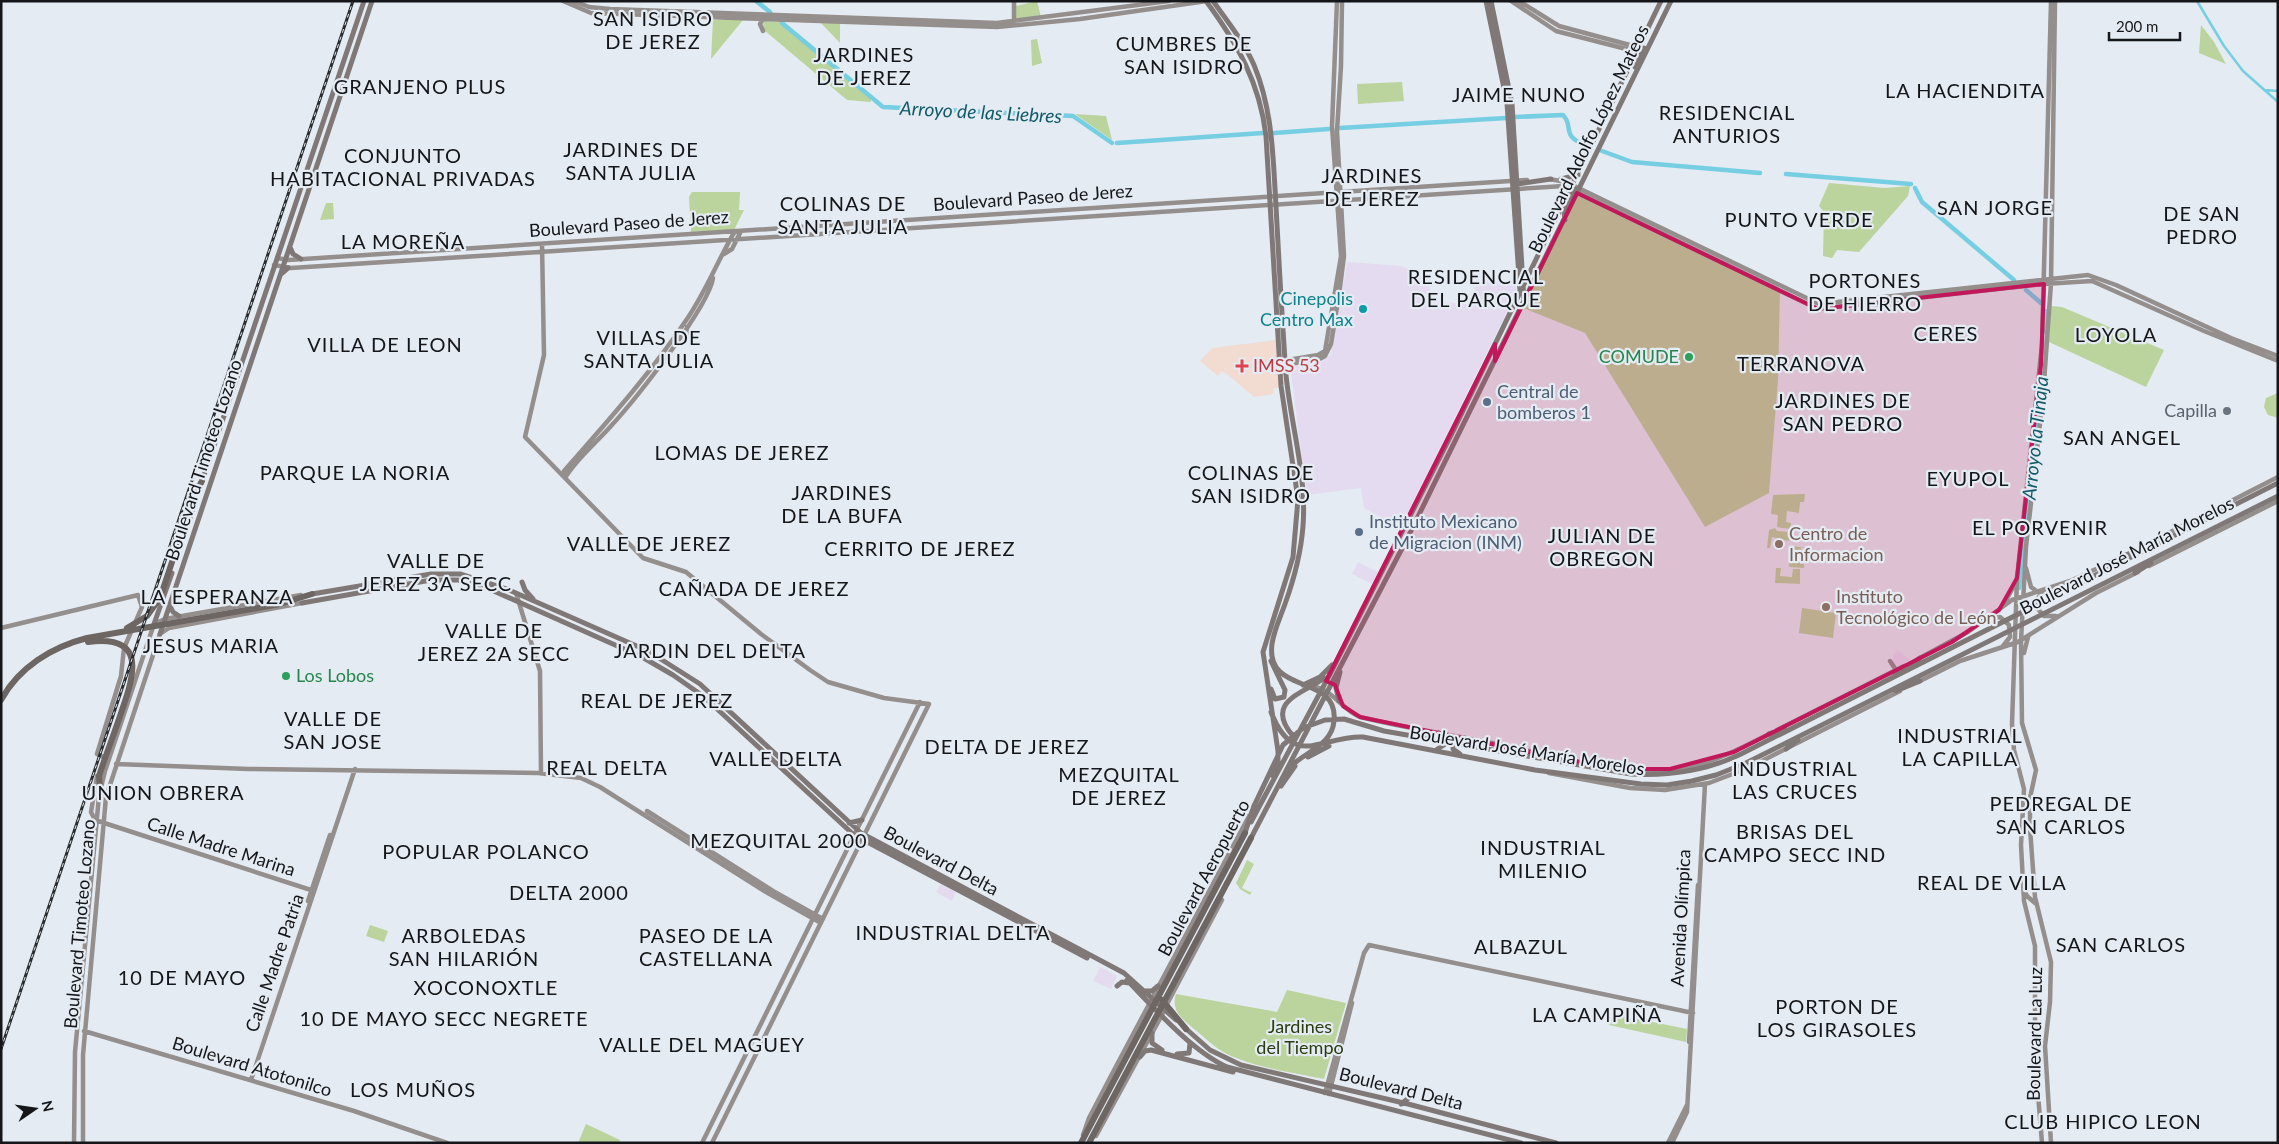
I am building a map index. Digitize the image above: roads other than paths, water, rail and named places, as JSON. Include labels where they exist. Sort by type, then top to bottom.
[{"type":"highway","points":[[1,700],[24,671],[58,650],[87,638],[130,627],[144,619],[153,610],[163,590],[190,507],[202,481]]},
{"type":"highway","points":[[1,708],[26,673],[58,650],[82,643],[273,606],[312,594]]},
{"type":"highway","points":[[87,638],[273,606],[302,603]]},
{"type":"highway","points":[[82,643],[106,641],[120,644],[130,654],[134,666],[130,686],[100,773],[98,782],[100,788]]},
{"type":"highway","name":"Boulevard Aeropuerto","points":[[1086,1142],[1125,1060],[1229,860],[1245,833]]},
{"type":"highway","name":"Boulevard Aeropuerto","points":[[1086,1142],[1130,1066],[1251,838]]},
{"type":"highway","points":[[1216,876],[1236,848]]},
{"type":"highway","points":[[1186,1029],[1163,1006],[1229,867],[1229,860]]},
{"type":"highway","points":[[1208,909],[1237,862]]},
{"type":"main road","name":"Boulevard Timoteo Lozano","points":[[154,624],[364,1]]},
{"type":"main road","points":[[285,268],[285,260],[372,1]]},
{"type":"main road","points":[[1206,1],[1238,46],[1257,91],[1266,131],[1273,197]]},
{"type":"main road","points":[[1213,1],[1247,50],[1264,92],[1272,137],[1273,204],[1284,404],[1297,484],[1296,530],[1293,557],[1264,647],[1263,664],[1278,757],[1273,776]]},
{"type":"main road","points":[[1221,12],[1220,6],[1222,1]]},
{"type":"main road","points":[[1486,1],[1507,103],[1524,302]]},
{"type":"main road","points":[[1491,1],[1512,99],[1520,292]]},
{"type":"main road","name":"Boulevard Adolfo López Mateos","points":[[1372,600],[1523,285],[1596,154],[1631,82],[1661,1]]},
{"type":"main road","name":"Boulevard Adolfo López Mateos","points":[[1354,634],[1473,407],[1565,220],[1564,213],[1593,142],[1671,1]]},
{"type":"main road","points":[[322,123],[324,126],[330,126]]},
{"type":"main road","points":[[319,132],[324,132],[327,135]]},
{"type":"main road","points":[[1560,179],[1578,175]]},
{"type":"main road","points":[[1515,185],[1544,184],[1551,179]]},
{"type":"main road","points":[[290,246],[293,254],[301,259]]},
{"type":"main road","name":"Boulevard Timoteo Lozano","points":[[160,634],[279,277],[285,268]]},
{"type":"main road","points":[[1522,268],[1532,268]]},
{"type":"main road","points":[[1473,407],[1471,398],[1490,361],[1495,344]]},
{"type":"main road","points":[[1263,664],[1274,697],[1282,699],[1285,695],[1284,690],[1270,658],[1274,636],[1296,569],[1304,517],[1303,488],[1283,363]]},
{"type":"main road","points":[[217,437],[219,441],[224,441]]},
{"type":"main road","points":[[214,448],[219,447],[220,452]]},
{"type":"main road","name":"Boulevard José María Morelos","points":[[1263,800],[1280,750],[1288,740],[1303,728],[1325,720],[1344,719],[1384,731],[1588,768],[1649,775],[1696,770],[1735,758],[2278,484]]},
{"type":"main road","name":"Boulevard José María Morelos","points":[[1310,746],[1363,737],[1543,771],[1634,784],[1653,785],[1686,782],[1728,771],[2278,496]]},
{"type":"main road","points":[[2121,557],[2178,534]]},
{"type":"main road","points":[[2135,573],[2169,550]]},
{"type":"main road","name":"Boulevard Delta","points":[[312,594],[444,572],[478,578],[519,594],[664,660],[700,684],[849,822],[855,832]]},
{"type":"main road","name":"Boulevard Delta","points":[[302,603],[445,579],[479,585],[520,602],[652,662],[703,696],[802,789],[863,838],[1119,975],[1150,1001],[1163,1006],[1189,1040],[1212,1059],[1244,1073],[1457,1125],[1521,1143]]},
{"type":"main road","points":[[522,582],[526,593],[537,602]]},
{"type":"main road","points":[[1302,685],[1320,678],[1332,665],[1372,600]]},
{"type":"main road","points":[[1332,665],[1326,682],[1331,685],[1336,681],[1372,600]]},
{"type":"main road","points":[[170,605],[173,612],[179,616]]},
{"type":"main road","points":[[158,614],[169,628]]},
{"type":"main road","name":"Boulevard Aeropuerto","points":[[1245,833],[1330,674],[1354,634]]},
{"type":"main road","name":"Boulevard Aeropuerto","points":[[1251,838],[1263,800],[1283,778],[1354,634]]},
{"type":"main road","points":[[1274,636],[1272,652],[1276,667],[1289,680],[1322,693],[1333,709],[1334,722],[1331,732],[1324,743],[1295,762],[1283,778]]},
{"type":"main road","points":[[1862,693],[1920,658]]},
{"type":"main road","points":[[652,662],[659,663],[664,660]]},
{"type":"main road","points":[[1310,746],[1297,739],[1288,730],[1284,712],[1288,700],[1294,694],[1330,674]]},
{"type":"main road","points":[[1336,681],[1339,700]]},
{"type":"main road","points":[[1872,700],[1920,681]]},
{"type":"main road","points":[[1271,712],[1277,727],[1289,740],[1300,746],[1310,746]]},
{"type":"main road","points":[[1769,734],[1820,714]]},
{"type":"main road","points":[[1786,749],[1826,723]]},
{"type":"main road","points":[[1436,750],[1446,743],[1446,738],[1439,733]]},
{"type":"main road","points":[[1464,738],[1455,741],[1452,746],[1464,756]]},
{"type":"main road","points":[[1283,778],[1300,762],[1337,742]]},
{"type":"main road","points":[[1249,825],[1287,749],[1294,748],[1298,753],[1251,838]]},
{"type":"main road","points":[[1568,760],[1577,766]]},
{"type":"main road","points":[[1588,768],[1596,765]]},
{"type":"main road","points":[[802,789],[806,787],[822,798]]},
{"type":"main road","points":[[1245,833],[1254,808],[1263,800]]},
{"type":"main road","points":[[849,822],[862,820]]},
{"type":"main road","name":"Boulevard Delta","points":[[863,838],[1124,973],[1144,992],[1150,1001]]},
{"type":"main road","points":[[1117,986],[1124,982],[1131,984]]},
{"type":"main road","points":[[1144,992],[1152,991],[1158,986]]},
{"type":"main road","name":"Boulevard Delta","points":[[1186,1029],[1210,1050],[1232,1062],[1459,1117],[1556,1143]]},
{"type":"main road","points":[[1152,1033],[1151,1040],[1155,1047],[1178,1054],[1190,1053],[1192,1047],[1189,1040]]},
{"type":"main road","points":[[1140,1057],[1145,1051],[1151,1050],[1231,1072],[1244,1073]]},
{"type":"main road","points":[[1401,1104],[1410,1097]]},
{"type":"main road","points":[[1457,1125],[1459,1117]]},
{"type":"main road","points":[[1468,1128],[1471,1120]]},
{"type":"street","points":[[563,1],[591,13],[763,18],[774,15],[782,19],[981,28],[1206,1]]},
{"type":"street","points":[[574,1],[588,7],[610,9],[1014,24]]},
{"type":"street","points":[[1014,1],[1014,24]]},
{"type":"street","points":[[1091,15],[1169,1]]},
{"type":"street","points":[[1283,363],[1318,360],[1328,352],[1340,288],[1344,256],[1332,126],[1337,1]]},
{"type":"street","points":[[1338,192],[1337,131],[1342,1]]},
{"type":"street","points":[[1511,1],[1558,29],[1627,49],[1643,50]]},
{"type":"street","points":[[1519,1],[1558,29],[1643,50]]},
{"type":"street","name":"Boulevard La Luz","points":[[2042,1143],[2035,1057],[2035,946],[2024,901],[2023,887],[2021,833],[2024,790],[2012,741],[2015,599],[2040,365],[2044,281],[2050,1]]},
{"type":"street","points":[[2033,898],[2030,798],[2036,770],[2022,723],[2022,597],[2024,563],[2043,397],[2051,281],[2055,1]]},
{"type":"street","points":[[763,18],[760,24],[763,31]]},
{"type":"street","points":[[1551,179],[1552,186]]},
{"type":"street","name":"Boulevard Paseo de Jerez","points":[[274,265],[285,268],[1230,208],[1515,185],[1551,179],[1560,179],[1575,189]]},
{"type":"street","points":[[1544,184],[1575,189],[1819,304],[2026,284]]},
{"type":"street","name":"Boulevard Paseo de Jerez","points":[[277,258],[285,260],[1338,192],[1515,185]]},
{"type":"street","points":[[1575,189],[1814,308],[1828,308],[2044,281],[2058,283],[2078,281],[2100,284],[2189,325],[2278,361]]},
{"type":"street","points":[[1324,193],[1327,196],[1325,201]]},
{"type":"street","points":[[1230,208],[1229,203],[1232,200]]},
{"type":"street","points":[[1283,363],[1314,356],[1325,351],[1341,256],[1339,200]]},
{"type":"street","points":[[1077,209],[1081,213],[1080,217]]},
{"type":"street","points":[[1022,213],[1030,221]]},
{"type":"street","points":[[1014,214],[1022,222]]},
{"type":"street","points":[[990,215],[996,223]]},
{"type":"street","points":[[980,216],[986,224]]},
{"type":"street","points":[[724,254],[732,250],[741,231]]},
{"type":"street","points":[[564,477],[612,425],[687,326],[709,292],[714,276],[735,232]]},
{"type":"street","points":[[542,244],[544,252],[544,355],[525,437],[643,558],[686,572],[774,645],[833,684],[884,698],[930,704],[712,1143]]},
{"type":"street","points":[[2051,270],[2060,277]]},
{"type":"street","points":[[2051,281],[2060,277],[2085,274],[2100,278],[2215,331],[2278,356]]},
{"type":"street","points":[[564,477],[564,471],[608,421],[678,332],[714,276]]},
{"type":"street","points":[[2078,281],[2072,278],[2100,278]]},
{"type":"street","points":[[1337,283],[1340,288]]},
{"type":"street","points":[[2050,295],[2058,283]]},
{"type":"street","points":[[1824,315],[1828,308]]},
{"type":"street","points":[[687,326],[687,338]]},
{"type":"street","points":[[1979,625],[2015,599],[2046,590],[2121,557],[2278,477]]},
{"type":"street","points":[[1543,771],[1559,776],[1630,788],[1665,790],[1705,784],[1746,769],[1960,661],[2015,644],[2096,593],[2278,503]]},
{"type":"street","points":[[2024,563],[2029,583],[2038,592]]},
{"type":"street","points":[[1999,610],[2010,597],[2017,578]]},
{"type":"street","points":[[2046,590],[2038,598],[2037,608],[2046,616],[2058,616]]},
{"type":"street","points":[[1,628],[136,594],[140,598],[142,608],[124,648],[121,676],[97,754],[103,758]]},
{"type":"street","name":"Boulevard Delta","points":[[164,620],[312,594]]},
{"type":"street","points":[[519,594],[521,609],[540,671],[541,773]]},
{"type":"street","name":"Boulevard Delta","points":[[169,628],[302,603]]},
{"type":"street","points":[[204,612],[205,622]]},
{"type":"street","points":[[1302,685],[1322,688],[1339,700],[1349,711],[1360,717],[1596,765],[1642,770],[1682,768],[1723,756],[1769,734],[1920,658],[1996,617],[2006,621],[2010,630],[2010,637],[2000,648]]},
{"type":"street","points":[[154,624],[164,620]]},
{"type":"street","name":"Boulevard Timoteo Lozano","points":[[74,1143],[74,1061],[100,788],[154,624]]},
{"type":"street","points":[[160,634],[169,628]]},
{"type":"street","name":"Boulevard Timoteo Lozano","points":[[83,1143],[84,1032],[106,797],[160,634]]},
{"type":"street","points":[[2022,664],[2028,637]]},
{"type":"street","points":[[2006,646],[2015,655]]},
{"type":"street","points":[[1890,661],[1896,670]]},
{"type":"street","points":[[702,1143],[920,702]]},
{"type":"street","points":[[96,820],[92,815],[93,794],[120,709],[127,706]]},
{"type":"street","points":[[116,740],[118,744],[124,742]]},
{"type":"street","points":[[112,751],[117,750],[120,754]]},
{"type":"street","points":[[116,764],[249,769],[541,773],[586,780],[645,813],[766,892],[822,921]]},
{"type":"street","name":"Calle Madre Patria","points":[[249,1080],[353,769]]},
{"type":"street","name":"Avenida Olímpica","points":[[1691,1013],[1705,784]]},
{"type":"street","name":"Avenida Olímpica","points":[[1672,1143],[1684,1125],[1688,1104],[1702,801],[1702,790],[1697,785]]},
{"type":"street","points":[[2024,798],[2030,798]]},
{"type":"street","name":"Boulevard Aeropuerto","points":[[1086,1142],[1089,1118],[1216,876],[1254,808]]},
{"type":"street","name":"Calle Madre Marina","points":[[96,820],[313,891]]},
{"type":"street","name":"Boulevard Aeropuerto","points":[[1086,1142],[1140,1057],[1163,1006],[1258,828]]},
{"type":"street","points":[[2023,887],[2033,898]]},
{"type":"street","points":[[2024,901],[2033,898]]},
{"type":"street","name":"Boulevard La Luz","points":[[2033,898],[2050,962],[2050,1002],[2045,1054],[2050,1143]]},
{"type":"street","points":[[86,930],[93,930]]},
{"type":"street","points":[[85,938],[92,939]]},
{"type":"street","points":[[1327,1093],[1368,946],[1691,1013]]},
{"type":"street","points":[[1158,986],[1157,994],[1163,1006]]},
{"type":"street","points":[[1143,1015],[1150,1011],[1155,1014],[1156,1025]]},
{"type":"street","name":"Boulevard Atotonilco","points":[[77,1030],[417,1131],[447,1143]]},
{"type":"street","name":"Avenida Olímpica","points":[[1668,1143],[1688,1104]]},
{"type":"waterway","name":"Arroyo de las Liebres","points":[[756,1],[770,12]]},
{"type":"waterway","points":[[2197,1],[2224,46],[2243,71],[2278,102]]},
{"type":"waterway","name":"Arroyo de las Liebres","points":[[782,23],[883,107],[1073,116],[1112,143]]},
{"type":"waterway","points":[[2264,90],[2278,91]]},
{"type":"waterway","name":"Arroyo de las Liebres","points":[[1515,117],[1563,115],[1574,139],[1588,146]]},
{"type":"waterway","name":"Arroyo de las Liebres","points":[[1340,128],[1506,118]]},
{"type":"waterway","name":"Arroyo de las Liebres","points":[[1274,133],[1329,129]]},
{"type":"waterway","name":"Arroyo de las Liebres","points":[[1117,143],[1263,133]]},
{"type":"waterway","name":"Arroyo de las Liebres","points":[[1602,151],[1632,162],[1760,173]]},
{"type":"waterway","name":"Arroyo de las Liebres","points":[[1786,174],[1911,184]]},
{"type":"waterway","name":"Arroyo de las Liebres","points":[[1915,188],[1922,202],[2014,280]]},
{"type":"waterway","name":"Arroyo la Tinaja","points":[[2026,290],[2041,303]]},
{"type":"waterway","name":"Arroyo la Tinaja","points":[[2045,311],[2046,332]]},
{"type":"waterway","name":"Arroyo la Tinaja","points":[[2019,588],[2043,374]]},
{"type":"railway","points":[[1,1049],[353,1]]},
{"type":"place","name":"Cinepolis Centro Max","points":[[1363,309]]},
{"type":"place","name":"COMUDE","points":[[1689,357]]},
{"type":"place","name":"IMSS 53","points":[[1242,366]]},
{"type":"place","name":"Central de bomberos 1","points":[[1487,402]]},
{"type":"place","name":"Capilla","points":[[2227,411]]},
{"type":"place","name":"Instituto Mexicano de Migracion (INM)","points":[[1359,532]]},
{"type":"place","name":"Centro de Informacion","points":[[1779,544]]},
{"type":"place","name":"Instituto Tecnológico de León","points":[[1826,607]]},
{"type":"place","name":"Los Lobos","points":[[286,676]]},
{"type":"district","name":"SAN ISIDRO DE JEREZ","points":[[653,30]]},
{"type":"district","name":"CUMBRES DE SAN ISIDRO","points":[[1184,56]]},
{"type":"district","name":"JARDINES DE JEREZ","points":[[864,66]]},
{"type":"district","name":"GRANJENO PLUS","points":[[420,87]]},
{"type":"district","name":"LA HACIENDITA","points":[[1965,91]]},
{"type":"district","name":"JAIME NUNO","points":[[1519,95]]},
{"type":"district","name":"RESIDENCIAL ANTURIOS","points":[[1727,124]]},
{"type":"district","name":"JARDINES DE SANTA JULIA","points":[[631,162]]},
{"type":"district","name":"CONJUNTO HABITACIONAL PRIVADAS","points":[[403,168]]},
{"type":"district","name":"JARDINES DE JEREZ","points":[[1372,188]]},
{"type":"district","name":"SAN JORGE","points":[[1995,208]]},
{"type":"district","name":"COLINAS DE SANTA JULIA","points":[[843,216]]},
{"type":"district","name":"PUNTO VERDE","points":[[1799,220]]},
{"type":"district","name":"DE SAN PEDRO","points":[[2202,226]]},
{"type":"district","name":"LA MOREÑA","points":[[403,242]]},
{"type":"district","name":"RESIDENCIAL DEL PARQUE","points":[[1476,288]]},
{"type":"district","name":"PORTONES DE HIERRO","points":[[1865,292]]},
{"type":"district","name":"CERES","points":[[1946,334]]},
{"type":"district","name":"LOYOLA","points":[[2116,335]]},
{"type":"district","name":"VILLA DE LEON","points":[[385,345]]},
{"type":"district","name":"VILLAS DE SANTA JULIA","points":[[649,350]]},
{"type":"district","name":"TERRANOVA","points":[[1801,364]]},
{"type":"district","name":"JARDINES DE SAN PEDRO","points":[[1843,412]]},
{"type":"district","name":"SAN ANGEL","points":[[2122,438]]},
{"type":"district","name":"LOMAS DE JEREZ","points":[[742,453]]},
{"type":"district","name":"PARQUE LA NORIA","points":[[355,473]]},
{"type":"district","name":"EYUPOL","points":[[1968,479]]},
{"type":"district","name":"COLINAS DE SAN ISIDRO","points":[[1251,484]]},
{"type":"district","name":"JARDINES DE LA BUFA","points":[[842,504]]},
{"type":"district","name":"EL PORVENIR","points":[[2040,528]]},
{"type":"district","name":"VALLE DE JEREZ","points":[[649,544]]},
{"type":"district","name":"JULIAN DE OBREGON","points":[[1602,548]]},
{"type":"district","name":"CERRITO DE JEREZ","points":[[920,549]]},
{"type":"district","name":"VALLE DE JEREZ 3A SECC","points":[[436,572]]},
{"type":"district","name":"CAÑADA DE JEREZ","points":[[754,589]]},
{"type":"district","name":"LA ESPERANZA","points":[[217,597]]},
{"type":"district","name":"VALLE DE JEREZ 2A SECC","points":[[494,642]]},
{"type":"district","name":"JESUS MARIA","points":[[211,646]]},
{"type":"district","name":"JARDIN DEL DELTA","points":[[710,651]]},
{"type":"district","name":"REAL DE JEREZ","points":[[657,701]]},
{"type":"district","name":"VALLE DE SAN JOSE","points":[[333,730]]},
{"type":"district","name":"DELTA DE JEREZ","points":[[1007,747]]},
{"type":"district","name":"INDUSTRIAL LA CAPILLA","points":[[1960,748]]},
{"type":"district","name":"VALLE DELTA","points":[[776,759]]},
{"type":"district","name":"REAL DELTA","points":[[607,768]]},
{"type":"district","name":"INDUSTRIAL LAS CRUCES","points":[[1795,780]]},
{"type":"district","name":"MEZQUITAL DE JEREZ","points":[[1119,786]]},
{"type":"district","name":"UNION OBRERA","points":[[163,793]]},
{"type":"district","name":"PEDREGAL DE SAN CARLOS","points":[[2061,816]]},
{"type":"district","name":"MEZQUITAL 2000","points":[[779,841]]},
{"type":"district","name":"BRISAS DEL CAMPO SECC IND","points":[[1795,844]]},
{"type":"district","name":"POPULAR POLANCO","points":[[486,852]]},
{"type":"district","name":"INDUSTRIAL MILENIO","points":[[1543,860]]},
{"type":"district","name":"REAL DE VILLA","points":[[1992,883]]},
{"type":"district","name":"DELTA 2000","points":[[569,893]]},
{"type":"district","name":"INDUSTRIAL DELTA","points":[[953,933]]},
{"type":"district","name":"SAN CARLOS","points":[[2121,945]]},
{"type":"district","name":"ALBAZUL","points":[[1521,947]]},
{"type":"district","name":"ARBOLEDAS SAN HILARIÓN","points":[[464,948]]},
{"type":"district","name":"PASEO DE LA CASTELLANA","points":[[706,948]]},
{"type":"district","name":"10 DE MAYO","points":[[182,978]]},
{"type":"district","name":"XOCONOXTLE","points":[[486,988]]},
{"type":"district","name":"LA CAMPIÑA","points":[[1597,1015]]},
{"type":"district","name":"PORTON DE LOS GIRASOLES","points":[[1837,1018]]},
{"type":"district","name":"10 DE MAYO SECC NEGRETE","points":[[444,1019]]},
{"type":"district","name":"VALLE DEL MAGUEY","points":[[702,1045]]},
{"type":"district","name":"LOS MUÑOS","points":[[413,1090]]},
{"type":"district","name":"CLUB HIPICO LEON","points":[[2103,1122]]},
{"type":"park label","name":"Jardines del Tiempo","points":[[1300,1037]]}]
